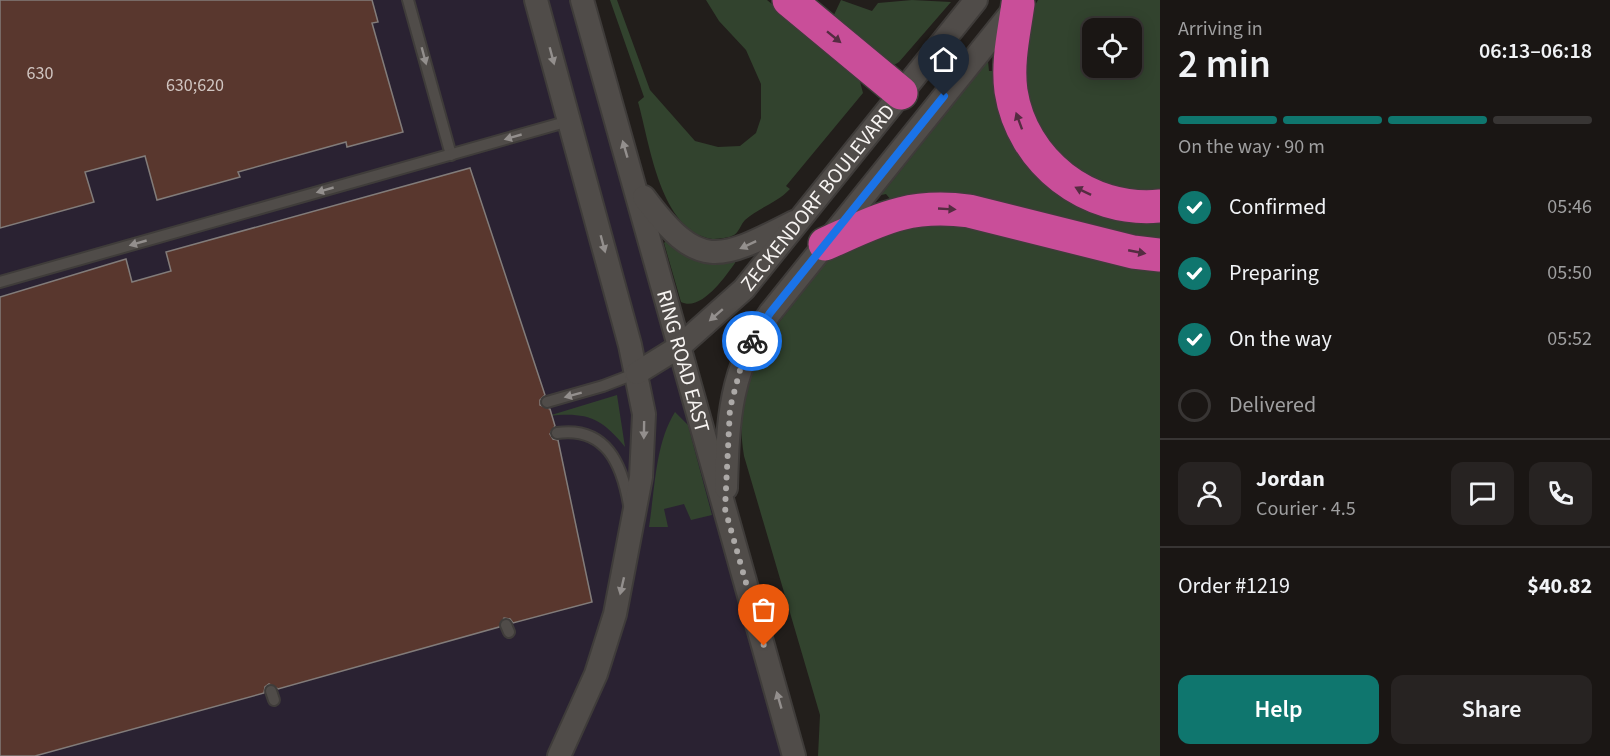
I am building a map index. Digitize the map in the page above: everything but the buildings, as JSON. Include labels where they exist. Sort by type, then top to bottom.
[{"type":"highway","points":[[789,0],[901,93]]},
{"type":"highway","points":[[1018,4],[1010,78],[1016,112],[1029,143],[1048,166],[1076,188],[1124,205],[1160,206]]},
{"type":"highway","points":[[825,244],[889,215],[942,208],[969,211],[1133,252],[1160,255]]},
{"type":"street","points":[[536,0],[637,373],[642,393],[645,434],[622,588],[606,646],[583,707],[559,756]]},
{"type":"street","name":"RING ROAD EAST","points":[[582,0],[794,756]]},
{"type":"street","name":"ZECKENDORF BOULEVARD","points":[[637,373],[679,347],[744,289],[976,0]]},
{"type":"street","name":"ZECKENDORF BOULEVARD","points":[[725,509],[730,408],[743,359],[760,327],[1018,4]]},
{"type":"street","points":[[636,186],[672,232],[690,245],[709,252],[737,250],[801,219]]},
{"type":"lane","points":[[408,0],[451,155]]},
{"type":"lane","points":[[0,282],[569,121]]},
{"type":"lane","points":[[547,402],[603,386],[637,373]]},
{"type":"lane","points":[[557,433],[588,435],[607,448],[614,457],[626,489],[632,529]]},
{"type":"shaded area","points":[[0,0],[582,0],[794,756],[0,756]]},
{"type":"green space","points":[[610,0],[617,0],[650,90],[695,141],[718,147],[740,146],[756,133],[761,118],[761,84],[746,50],[719,21],[706,0],[767,0],[858,74],[863,93],[786,186],[790,189],[785,194],[750,216],[732,236],[712,239],[694,233],[680,220],[660,183],[638,102],[644,97]]},
{"type":"green space","points":[[841,0],[872,11],[878,3],[912,0],[951,2],[894,65],[833,17]]},
{"type":"green space","points":[[1038,0],[1160,0],[1160,189],[1145,191],[1111,187],[1094,182],[1064,165],[1043,141],[1035,124],[1018,71],[1027,69],[1027,58],[1019,58],[1031,12]]},
{"type":"green space","points":[[988,61],[989,71],[997,71],[1019,142],[1160,211],[1160,239],[891,200],[886,194],[881,195]]},
{"type":"green space","points":[[916,217],[1160,265],[1160,756],[818,756],[820,715],[744,456],[741,432],[745,390],[751,371],[770,335],[826,263],[836,254]]},
{"type":"green space","points":[[668,239],[735,260],[735,263],[712,292],[704,298],[689,304],[681,302],[664,243]]},
{"type":"green space","points":[[617,395],[625,447],[608,429],[592,419],[573,415],[548,416]]},
{"type":"green space","points":[[675,412],[688,425],[712,515],[691,520],[684,504],[664,509],[668,527],[649,527],[663,438]]},
{"type":"way so far","points":[[752,341],[737,377],[730,408],[725,509],[764,646]]},
{"type":"route","points":[[752,341],[770,313],[944,96]]}]
